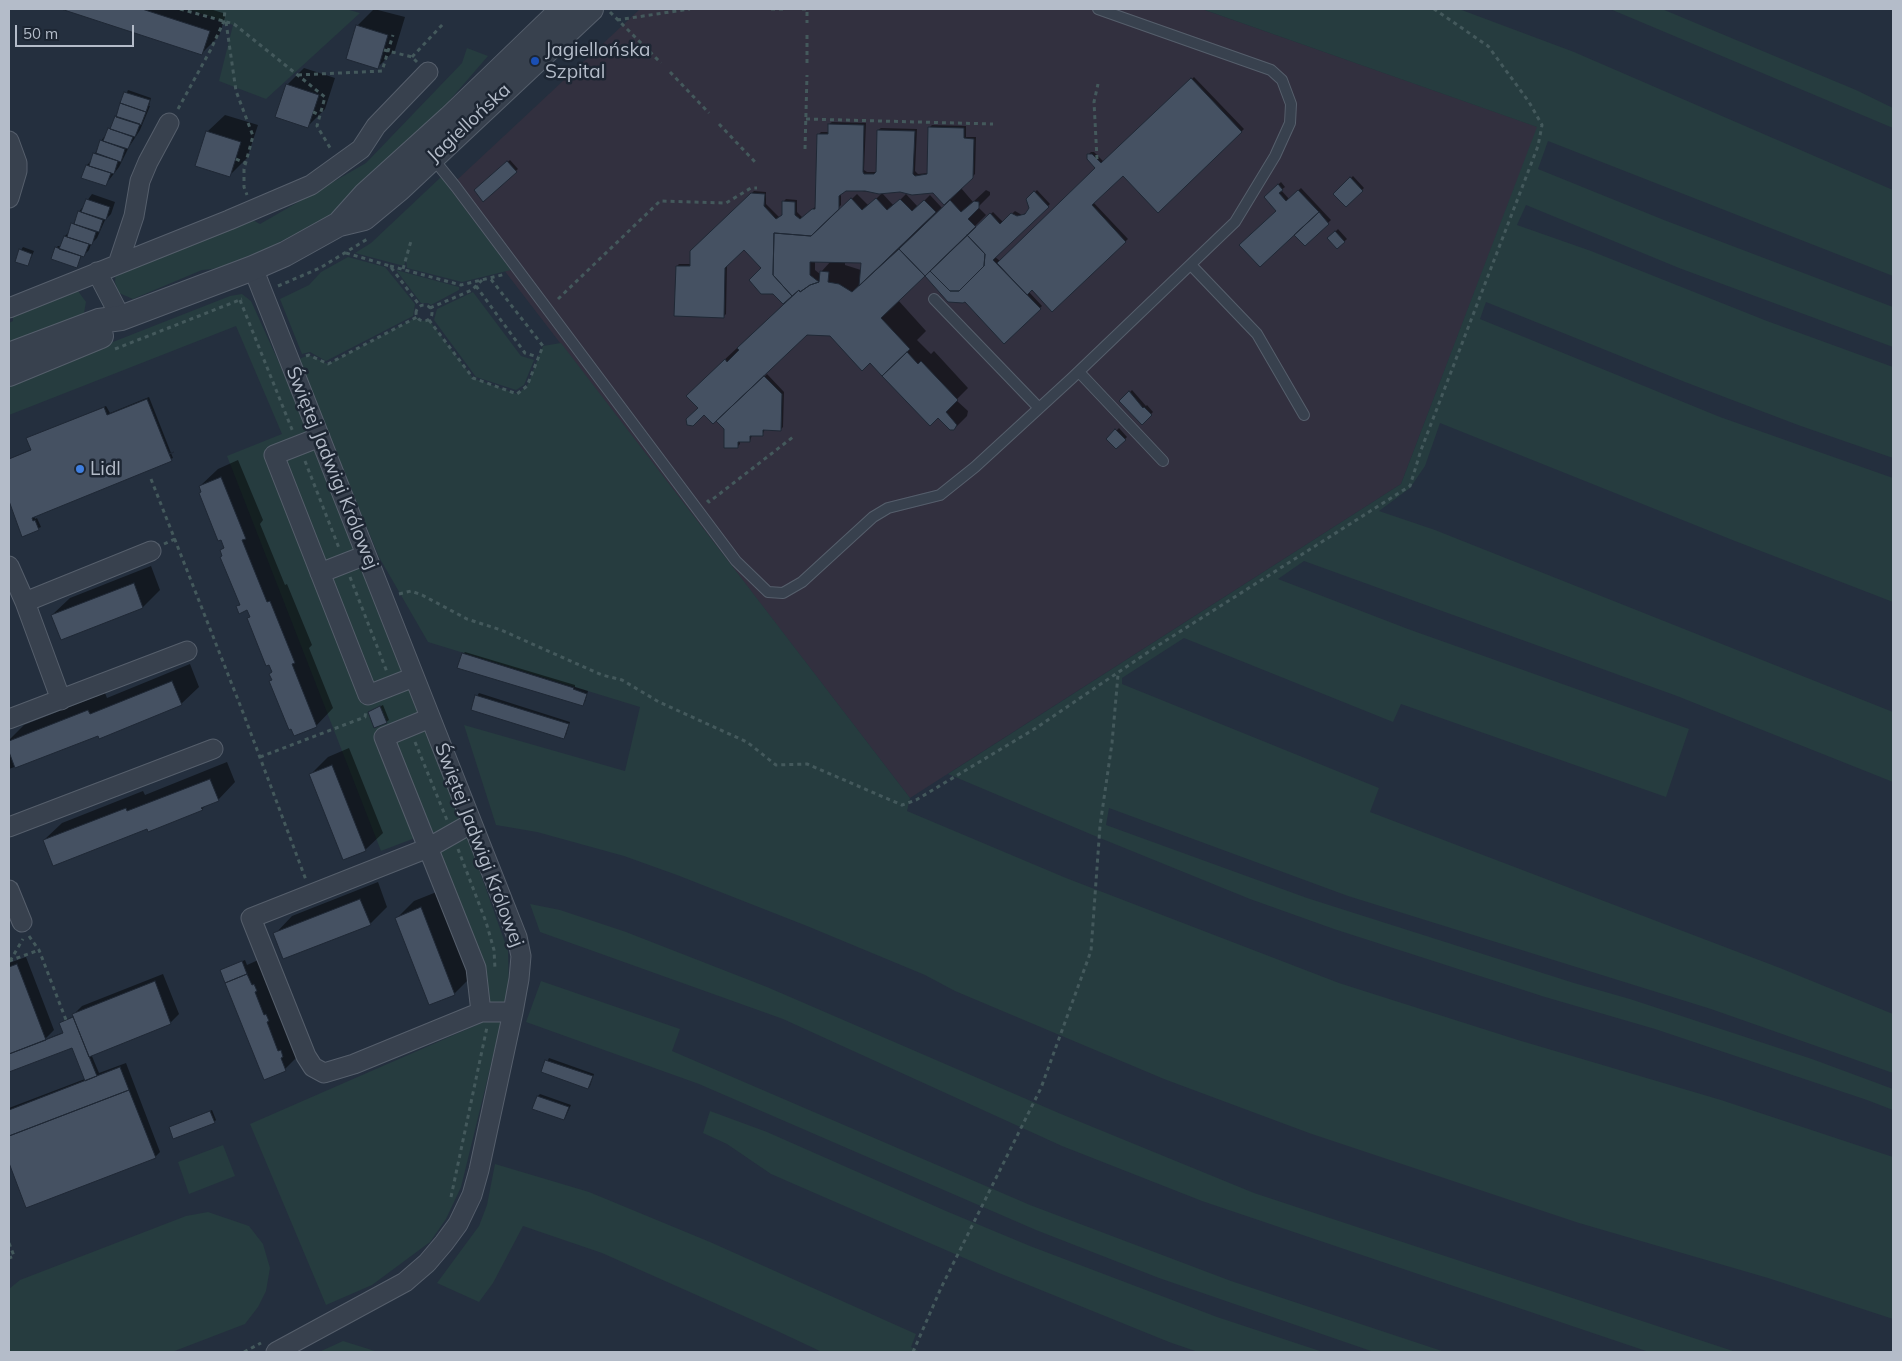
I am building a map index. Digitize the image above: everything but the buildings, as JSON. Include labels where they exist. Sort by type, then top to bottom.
[{"type":"street","name":"Jagiellońska","points":[[426,152],[563,9]]},
{"type":"street","name":"Jagiellońska","points":[[9,355],[99,321],[121,318],[252,268],[286,254],[339,224],[364,195],[426,152],[600,10]]},
{"type":"street","points":[[9,308],[311,185],[360,150],[376,126],[428,72]]},
{"type":"street","points":[[118,264],[134,216],[140,181],[169,123]]},
{"type":"street","points":[[9,141],[17,163],[17,171],[9,198]]},
{"type":"street","name":"Świętej Jadwigi Królowej","points":[[252,268],[517,937],[521,956],[513,1012],[472,1195],[458,1224],[427,1263],[405,1282],[276,1352]]},
{"type":"street","points":[[97,272],[121,318]]},
{"type":"street","name":"Jagiellońska","points":[[9,374],[101,336],[121,318]]},
{"type":"street","points":[[320,437],[274,455],[320,573],[368,695],[414,677]]},
{"type":"street","points":[[25,602],[151,550]]},
{"type":"street","points":[[320,573],[366,555]]},
{"type":"street","points":[[9,566],[25,602],[61,700]]},
{"type":"street","points":[[9,719],[187,651]]},
{"type":"street","points":[[430,718],[384,737],[476,968],[481,1012]]},
{"type":"street","points":[[9,827],[212,749]]},
{"type":"street","points":[[472,823],[428,848],[251,918],[306,1056],[313,1067],[324,1073],[354,1064],[481,1012],[513,1012]]},
{"type":"street","points":[[9,890],[22,922]]},
{"type":"lane","points":[[426,152],[491,233],[736,561],[768,592],[783,593],[802,582],[873,517],[888,508],[940,495],[975,467],[1079,372],[1235,222],[1275,156],[1290,123],[1291,104],[1282,80],[1271,70],[1098,9]]},
{"type":"lane","points":[[1190,266],[1257,334],[1304,415]]},
{"type":"lane","points":[[934,299],[1039,408]]},
{"type":"lane","points":[[1079,372],[1163,461]]},
{"type":"path","points":[[180,9],[234,24],[325,97],[317,126],[340,164]]},
{"type":"path","points":[[225,9],[225,21],[236,91],[252,136],[243,178],[244,187],[253,210]]},
{"type":"path","points":[[618,20],[690,9]]},
{"type":"path","points":[[771,9],[786,9]]},
{"type":"path","points":[[802,9],[807,9],[807,23]]},
{"type":"path","points":[[383,598],[411,591],[422,595],[467,619],[501,630],[602,675],[622,680],[668,706],[748,742],[776,764],[806,764],[902,805],[916,800],[1036,728],[1162,643],[1410,486],[1421,450],[1538,146],[1542,125],[1529,102],[1488,46],[1434,9]]},
{"type":"path","points":[[600,10],[618,20],[661,63]]},
{"type":"path","points":[[169,123],[196,80],[225,21]]},
{"type":"path","points":[[412,57],[443,24]]},
{"type":"path","points":[[297,75],[382,70],[393,35]]},
{"type":"path","points":[[807,35],[807,64]]},
{"type":"path","points":[[384,50],[412,57],[428,72]]},
{"type":"path","points":[[670,72],[709,113]]},
{"type":"path","points":[[805,149],[806,75]]},
{"type":"path","points":[[1097,159],[1094,102],[1098,84]]},
{"type":"path","points":[[313,112],[320,114]]},
{"type":"path","points":[[806,119],[993,124]]},
{"type":"path","points":[[719,124],[756,162]]},
{"type":"path","points":[[236,159],[245,163]]},
{"type":"path","points":[[558,299],[660,201],[726,203],[751,188],[757,188]]},
{"type":"path","points":[[403,270],[411,241]]},
{"type":"path","points":[[346,253],[461,285],[513,272]]},
{"type":"path","points":[[390,266],[420,306]]},
{"type":"path","points":[[273,288],[320,268]]},
{"type":"path","points":[[429,320],[473,378],[517,394],[527,386],[542,346],[490,278]]},
{"type":"path","points":[[430,308],[464,293],[483,280]]},
{"type":"path","points":[[461,285],[464,293]]},
{"type":"path","points":[[476,286],[525,353],[538,357]]},
{"type":"path","points":[[552,292],[563,306]]},
{"type":"path","points":[[110,351],[246,298]]},
{"type":"path","points":[[426,305],[430,308],[432,315],[429,320],[421,321],[417,317],[416,312],[420,306],[426,305]]},
{"type":"path","points":[[300,359],[309,355],[328,364],[417,317]]},
{"type":"path","points":[[703,494],[708,502],[793,437]]},
{"type":"path","points":[[151,479],[312,894]]},
{"type":"path","points":[[914,1352],[941,1288],[1041,1088],[1091,951],[1100,826],[1112,743],[1118,674]]},
{"type":"path","points":[[260,758],[365,717],[368,695]]},
{"type":"path","points":[[9,961],[27,932],[39,950],[66,1020]]},
{"type":"path","points":[[9,961],[39,950]]},
{"type":"path","points":[[9,1243],[14,1256],[9,1258]]},
{"type":"shaded area","points":[[640,9],[1202,9],[1538,127],[1401,484],[910,798],[444,192]]},
{"type":"green space","points":[[188,9],[346,9],[360,13],[266,99],[219,81],[233,25]]},
{"type":"green space","points":[[1202,9],[1459,9],[1574,52],[1893,190],[1893,276],[1548,141],[1538,169],[1664,220],[1893,307],[1893,347],[1679,268],[1526,205],[1517,225],[1591,251],[1767,321],[1893,367],[1893,458],[1798,425],[1685,382],[1486,302],[1480,319],[1720,417],[1893,478],[1893,602],[1440,423],[1425,466],[1410,488],[1379,511],[1435,530],[1893,712],[1893,782],[1677,696],[1304,561],[1278,579],[1408,629],[1689,729],[1666,797],[1401,704],[1393,722],[1184,638],[1122,678],[1122,684],[1379,788],[1370,812],[1780,968],[1893,1014],[1893,1073],[1711,1009],[1348,896],[1109,808],[1106,825],[1307,898],[1630,999],[1812,1059],[1893,1089],[1893,1110],[1655,1029],[1545,997],[1334,929],[1250,899],[948,774],[1401,484],[1537,127]]},
{"type":"green space","points":[[1610,9],[1662,9],[1856,90],[1893,108],[1893,128]]},
{"type":"green space","points":[[467,48],[488,56],[411,145],[325,219],[268,248],[221,267],[202,270],[133,299],[119,293],[115,282],[116,270],[247,217],[260,224],[366,163],[462,63]]},
{"type":"green space","points":[[441,177],[511,270],[462,282],[407,268],[406,260],[404,266],[355,253],[371,243]]},
{"type":"green space","points":[[348,257],[385,267],[415,304],[413,316],[326,361],[310,352],[302,354],[280,299],[309,285],[321,272]]},
{"type":"green space","points":[[396,270],[459,287],[459,290],[431,305],[421,303]]},
{"type":"green space","points":[[69,288],[78,291],[86,302],[84,313],[80,318],[9,347],[9,323],[13,321],[13,316]]},
{"type":"green space","points":[[473,292],[521,356],[534,360],[524,385],[516,390],[476,377],[434,320],[437,309]]},
{"type":"green space","points":[[242,294],[251,301],[281,367],[456,805],[508,951],[509,991],[461,1187],[446,1219],[430,1242],[372,1285],[326,1305],[250,1124],[479,1024],[470,968],[415,838],[381,851],[227,456],[282,434],[236,326],[9,415],[9,386],[67,360],[230,296]]},
{"type":"green space","points":[[417,317],[421,321],[429,320],[473,378],[517,394],[527,386],[543,346],[561,343],[910,798],[907,811],[1066,878],[1339,983],[1518,1040],[1721,1100],[1893,1157],[1893,1319],[1768,1278],[1579,1223],[1309,1133],[1164,1079],[955,991],[925,975],[677,875],[624,856],[537,832],[496,825],[464,725],[625,771],[640,707],[428,642],[379,557],[299,359],[309,355],[328,364]]},
{"type":"green space","points":[[530,904],[560,910],[626,932],[767,987],[1061,1114],[1254,1193],[1736,1352],[1649,1352],[1202,1201],[1062,1146],[783,1019],[540,932]]},
{"type":"green space","points":[[541,981],[680,1029],[672,1051],[1030,1205],[1231,1281],[1445,1352],[1374,1352],[1159,1278],[1036,1230],[699,1084],[526,1022]]},
{"type":"green space","points":[[710,1111],[767,1132],[1030,1246],[1217,1317],[1323,1352],[1198,1352],[1169,1342],[994,1271],[771,1174],[727,1144],[703,1133]]},
{"type":"green space","points":[[223,1145],[235,1176],[189,1194],[178,1162]]},
{"type":"green space","points":[[495,1164],[589,1192],[710,1242],[916,1334],[911,1347],[920,1352],[822,1352],[602,1253],[523,1226],[493,1283],[479,1302],[437,1283],[479,1226],[487,1205]]},
{"type":"green space","points":[[208,1212],[249,1226],[263,1244],[270,1268],[266,1291],[258,1307],[245,1324],[172,1352],[9,1352],[9,1289],[20,1280],[186,1216]]},
{"type":"green space","points":[[343,1341],[378,1352],[319,1352]]},
{"type":"place","name":"Jagiellońska Szpital","points":[[535,61]]},
{"type":"place","name":"Lidl","points":[[80,469]]}]
